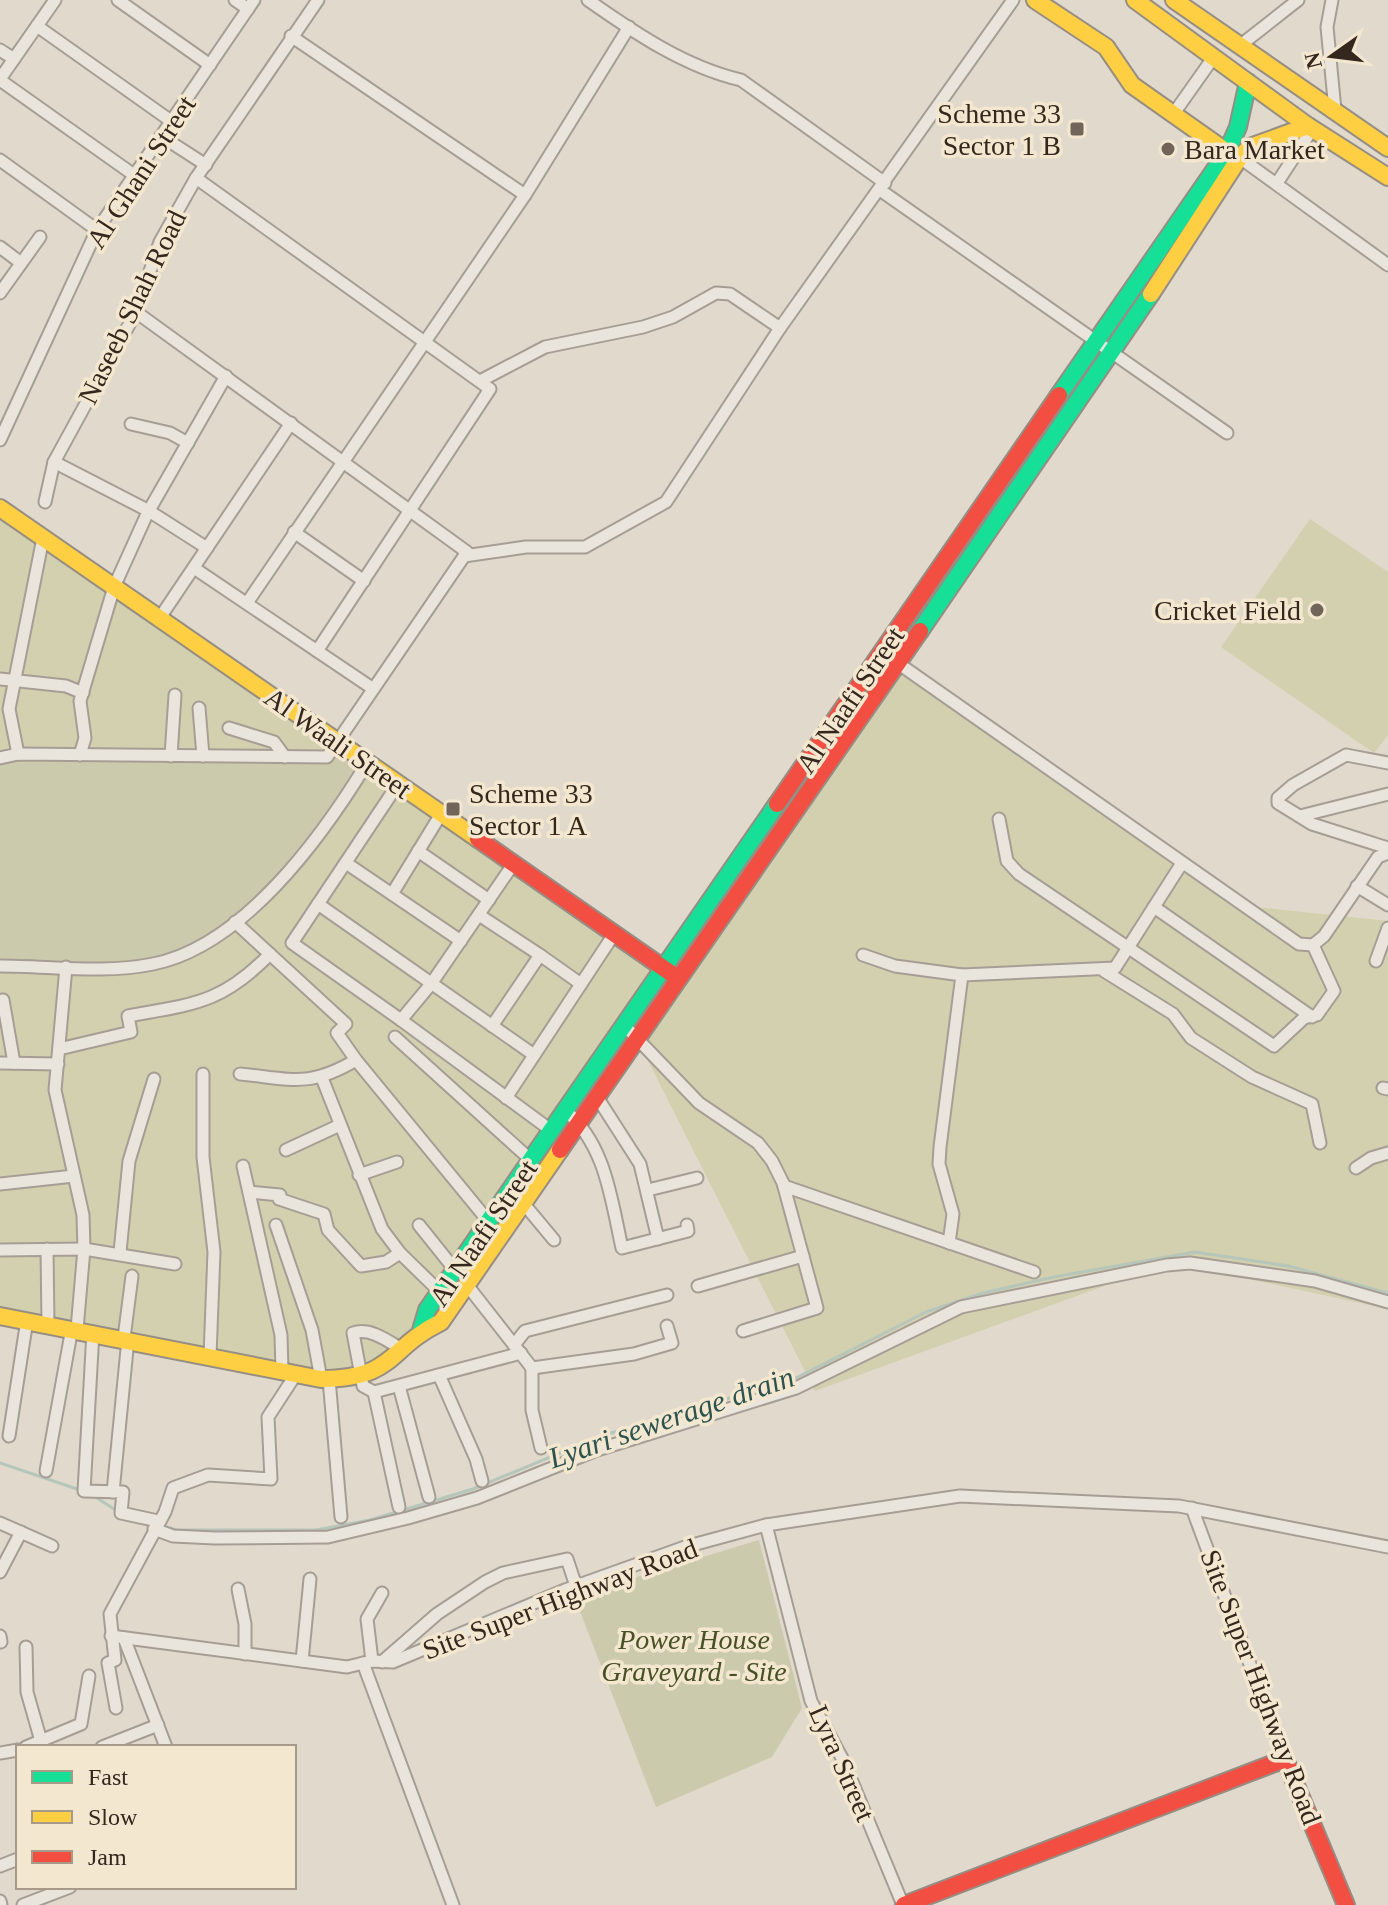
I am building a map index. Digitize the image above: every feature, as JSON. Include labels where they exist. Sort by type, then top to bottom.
[{"type":"main road","points":[[1035,0],[1106,47],[1132,85],[1172,116],[1233,154]]},
{"type":"main road","points":[[1135,0],[1311,127],[1388,177]]},
{"type":"main road","points":[[1174,0],[1242,44],[1388,148]]},
{"type":"main road","name":"Al Naafi Street","points":[[670,972],[898,664],[1112,354],[1233,154],[1248,82]]},
{"type":"main road","name":"Al Naafi Street","points":[[421,1330],[427,1310],[566,1111],[631,1031],[883,651],[1098,341],[1233,154],[1311,127]]},
{"type":"main road","name":"Al Waali Street","points":[[0,508],[670,972]]},
{"type":"main road","name":"Al Naafi Street","points":[[421,1330],[441,1322],[524,1204],[597,1097],[631,1031]]},
{"type":"main road","points":[[0,1316],[325,1379],[379,1370],[421,1330]]},
{"type":"main road","points":[[903,1905],[1285,1759]]},
{"type":"main road","name":"Site Super Highway Road","points":[[1285,1759],[1346,1905]]},
{"type":"street","points":[[55,0],[0,80],[134,175]]},
{"type":"street","points":[[118,0],[210,65]]},
{"type":"street","points":[[235,0],[251,5]]},
{"type":"street","name":"Naseeb Shah Road","points":[[45,502],[54,462],[136,312],[160,242],[196,178],[318,0]]},
{"type":"street","points":[[588,0],[713,74],[741,80],[882,187],[1112,354],[1227,433]]},
{"type":"street","points":[[464,556],[526,547],[585,547],[666,502],[780,328],[882,187],[1004,8],[1013,0]]},
{"type":"street","points":[[1242,44],[1298,0]]},
{"type":"street","points":[[1332,0],[1327,27],[1335,110]]},
{"type":"street","name":"Al Ghani Street","points":[[0,440],[4,418],[97,230],[251,5]]},
{"type":"street","points":[[37,26],[171,121]]},
{"type":"street","points":[[247,603],[341,460],[525,195],[629,27]]},
{"type":"street","points":[[291,36],[525,195]]},
{"type":"street","points":[[0,50],[14,59]]},
{"type":"street","points":[[1172,116],[1213,58]]},
{"type":"street","points":[[1277,183],[1311,127]]},
{"type":"street","points":[[161,136],[206,165]]},
{"type":"street","points":[[1233,154],[1388,265]]},
{"type":"street","points":[[0,160],[97,230]]},
{"type":"street","points":[[196,178],[490,389],[317,651]]},
{"type":"street","points":[[0,293],[40,237]]},
{"type":"street","points":[[0,247],[21,263]]},
{"type":"street","points":[[480,381],[545,347],[643,327],[673,317],[716,293],[730,294],[780,328]]},
{"type":"street","points":[[0,758],[18,754],[327,757],[467,552],[136,312]]},
{"type":"street","points":[[80,755],[85,738],[83,693],[114,587],[149,511],[226,376]]},
{"type":"street","points":[[159,619],[291,423]]},
{"type":"street","points":[[131,424],[170,433],[188,443]]},
{"type":"street","points":[[54,462],[149,511],[207,548]]},
{"type":"street","points":[[294,532],[364,581]]},
{"type":"street","points":[[18,754],[9,709],[43,538]]},
{"type":"street","points":[[194,568],[372,688]]},
{"type":"street","points":[[883,651],[1299,944],[1313,945],[1324,936],[1378,857],[1388,851]]},
{"type":"street","points":[[0,679],[66,686],[83,693]]},
{"type":"street","points":[[171,756],[175,695]]},
{"type":"street","points":[[199,708],[203,756]]},
{"type":"street","points":[[229,728],[274,742],[285,757]]},
{"type":"street","points":[[1388,763],[1346,755],[1293,785],[1278,798],[1278,803],[1312,824],[1388,851]]},
{"type":"street","points":[[0,966],[127,968],[189,953],[235,922],[309,848],[336,815],[367,763]]},
{"type":"street","points":[[398,784],[292,943],[552,1131]]},
{"type":"street","points":[[1300,816],[1388,794]]},
{"type":"street","points":[[392,894],[441,814]]},
{"type":"street","points":[[999,819],[1007,861],[1019,874],[1274,1046],[1304,1018],[1312,1017],[1334,991],[1313,945]]},
{"type":"street","points":[[418,851],[489,900]]},
{"type":"street","points":[[346,863],[461,941]]},
{"type":"street","points":[[401,1020],[431,984],[514,863]]},
{"type":"street","points":[[863,955],[895,966],[962,975],[1104,971],[1115,968],[1182,863]]},
{"type":"street","points":[[1357,886],[1388,905]]},
{"type":"street","points":[[318,904],[534,1055]]},
{"type":"street","points":[[1154,907],[1312,1017]]},
{"type":"street","points":[[479,915],[581,984]]},
{"type":"street","points":[[235,922],[346,1024],[337,1033],[356,1060],[489,1222]]},
{"type":"street","points":[[1376,961],[1388,928]]},
{"type":"street","points":[[506,1098],[614,934]]},
{"type":"street","points":[[59,1049],[131,1032],[128,1016],[210,1000],[232,989],[270,954]]},
{"type":"street","points":[[492,1026],[540,955]]},
{"type":"street","points":[[66,967],[56,1099],[83,1215],[81,1330],[84,1491],[123,1492],[121,1513],[156,1525],[173,1536],[328,1537],[408,1518],[477,1498],[597,1450],[796,1388],[961,1307],[1167,1265],[1190,1263],[1315,1281],[1388,1302]]},
{"type":"street","points":[[1104,971],[1162,1006],[1191,1038],[1252,1077],[1312,1104],[1320,1143]]},
{"type":"street","points":[[949,1243],[953,1214],[939,1164],[962,975]]},
{"type":"street","points":[[3,1000],[14,1063]]},
{"type":"street","points":[[631,1031],[712,1115],[758,1143],[784,1186],[817,1308],[743,1331]]},
{"type":"street","points":[[395,1037],[532,1161]]},
{"type":"street","points":[[240,1074],[310,1081],[356,1060]]},
{"type":"street","points":[[0,1063],[58,1064]]},
{"type":"street","points":[[203,1074],[203,1157],[214,1252],[210,1356]]},
{"type":"street","points":[[322,1078],[382,1229],[400,1253],[440,1292]]},
{"type":"street","points":[[120,1252],[129,1161],[154,1079]]},
{"type":"street","points":[[597,1097],[628,1140],[648,1190],[658,1239]]},
{"type":"street","points":[[566,1111],[580,1123],[603,1166],[622,1248],[688,1231],[687,1225]]},
{"type":"street","points":[[286,1150],[340,1125]]},
{"type":"street","points":[[1356,1168],[1371,1158],[1388,1153]]},
{"type":"street","points":[[359,1175],[397,1162]]},
{"type":"street","points":[[116,1708],[108,1663],[115,1660],[110,1614],[173,1488],[208,1475],[271,1479],[268,1417],[289,1372],[243,1166]]},
{"type":"street","points":[[0,1184],[74,1176]]},
{"type":"street","points":[[648,1190],[697,1178]]},
{"type":"street","points":[[784,1186],[1034,1272]]},
{"type":"street","points":[[249,1192],[280,1195],[279,1199],[324,1214],[328,1230],[361,1266],[386,1262],[400,1253]]},
{"type":"street","points":[[524,1204],[554,1240]]},
{"type":"street","points":[[276,1225],[312,1330],[325,1379],[341,1517]]},
{"type":"street","points":[[419,1225],[455,1270]]},
{"type":"street","points":[[47,1249],[48,1324]]},
{"type":"street","points":[[0,1250],[84,1249],[120,1252],[175,1264]]},
{"type":"street","points":[[698,1286],[803,1256]]},
{"type":"street","points":[[113,1492],[132,1276]]},
{"type":"street","points":[[467,1285],[532,1368],[532,1410],[541,1448]]},
{"type":"street","points":[[518,1349],[525,1331],[667,1295]]},
{"type":"street","points":[[9,1436],[27,1320]]},
{"type":"street","points":[[532,1368],[634,1354],[672,1343],[667,1326]]},
{"type":"street","points":[[46,1471],[81,1330]]},
{"type":"street","points":[[403,1350],[376,1335],[364,1331],[353,1333],[363,1386],[374,1392],[518,1349]]},
{"type":"street","points":[[439,1375],[476,1459],[482,1481]]},
{"type":"street","points":[[399,1386],[429,1497]]},
{"type":"street","points":[[374,1392],[399,1507]]},
{"type":"street","name":"Site Super Highway Road","points":[[111,1636],[347,1667],[416,1655],[454,1634],[576,1586],[685,1547],[766,1525],[960,1496],[1192,1508],[1285,1759]]},
{"type":"street","points":[[1192,1508],[1388,1547]]},
{"type":"street","points":[[0,1523],[52,1546]]},
{"type":"street","name":"Lyra Street","points":[[766,1525],[811,1701],[840,1752],[903,1905]]},
{"type":"street","points":[[0,1572],[21,1532]]},
{"type":"street","points":[[372,1662],[437,1614],[503,1573],[567,1559],[576,1586]]},
{"type":"street","points":[[302,1661],[310,1579]]},
{"type":"street","points":[[238,1589],[245,1624],[245,1654]]},
{"type":"street","points":[[382,1593],[367,1619],[372,1662],[453,1905]]},
{"type":"street","points":[[124,1638],[165,1745]]},
{"type":"street","points":[[26,1647],[27,1692],[41,1741]]},
{"type":"street","points":[[31,1745],[83,1723],[89,1676]]},
{"type":"street","points":[[107,1745],[158,1725]]},
{"type":"street","points":[[23,1905],[65,1889]]},
{"type":"shaded area","points":[[0,508],[663,967],[403,1349],[363,1386],[124,1338],[0,1306]]},
{"type":"shaded area","name":"Cricket Field","points":[[1310,519],[1388,572],[1388,735],[1374,753],[1221,647]]},
{"type":"shaded area","points":[[898,664],[1245,906],[1388,921],[1388,1309],[1170,1262],[815,1391],[636,1037]]},
{"type":"green space","points":[[336,747],[367,768],[337,820],[310,853],[214,943],[189,959],[128,973],[0,971],[0,763],[19,760],[327,763]]},
{"type":"green space","name":"Power House Graveyard - Site","points":[[759,1540],[802,1708],[772,1757],[656,1807],[574,1596]]},
{"type":"waterway","name":"Lyari sewerage drain","points":[[163,1526],[177,1530],[316,1530],[370,1520],[473,1489],[601,1436],[794,1379],[926,1312],[983,1293],[1054,1277],[1195,1252],[1288,1266],[1388,1293]]},
{"type":"waterway","name":"Lyari sewerage drain","points":[[0,1463],[80,1490]]},
{"type":"waterway","name":"Lyari sewerage drain","points":[[94,1496],[117,1511]]},
{"type":"traffic: fast","points":[[1059,395],[1227,152],[1238,127],[1248,82]]},
{"type":"traffic: fast","points":[[920,631],[1151,294]]},
{"type":"traffic: fast","points":[[421,1330],[427,1310],[777,804]]},
{"type":"traffic: slow","points":[[1035,0],[1106,47],[1132,85],[1227,152]]},
{"type":"traffic: slow","points":[[1135,0],[1308,126],[1388,177]]},
{"type":"traffic: slow","points":[[1174,0],[1388,148]]},
{"type":"traffic: slow","points":[[1151,294],[1240,157],[1250,147],[1308,126]]},
{"type":"traffic: slow","points":[[0,508],[478,839]]},
{"type":"traffic: slow","points":[[0,1316],[321,1379],[364,1373],[378,1368],[423,1332],[441,1322],[560,1150]]},
{"type":"traffic: jam","points":[[777,804],[1059,395]]},
{"type":"traffic: jam","points":[[560,1150],[920,631]]},
{"type":"traffic: jam","points":[[478,839],[672,974]]},
{"type":"traffic: jam","points":[[904,1905],[1285,1759],[1346,1905]]},
{"type":"place","name":"Scheme 33 Sector 1 B","points":[[1077,129]]},
{"type":"place","name":"Bara Market","points":[[1168,149]]},
{"type":"place","name":"Cricket Field","points":[[1317,610]]},
{"type":"place","name":"Scheme 33 Sector 1 A","points":[[453,809]]}]
